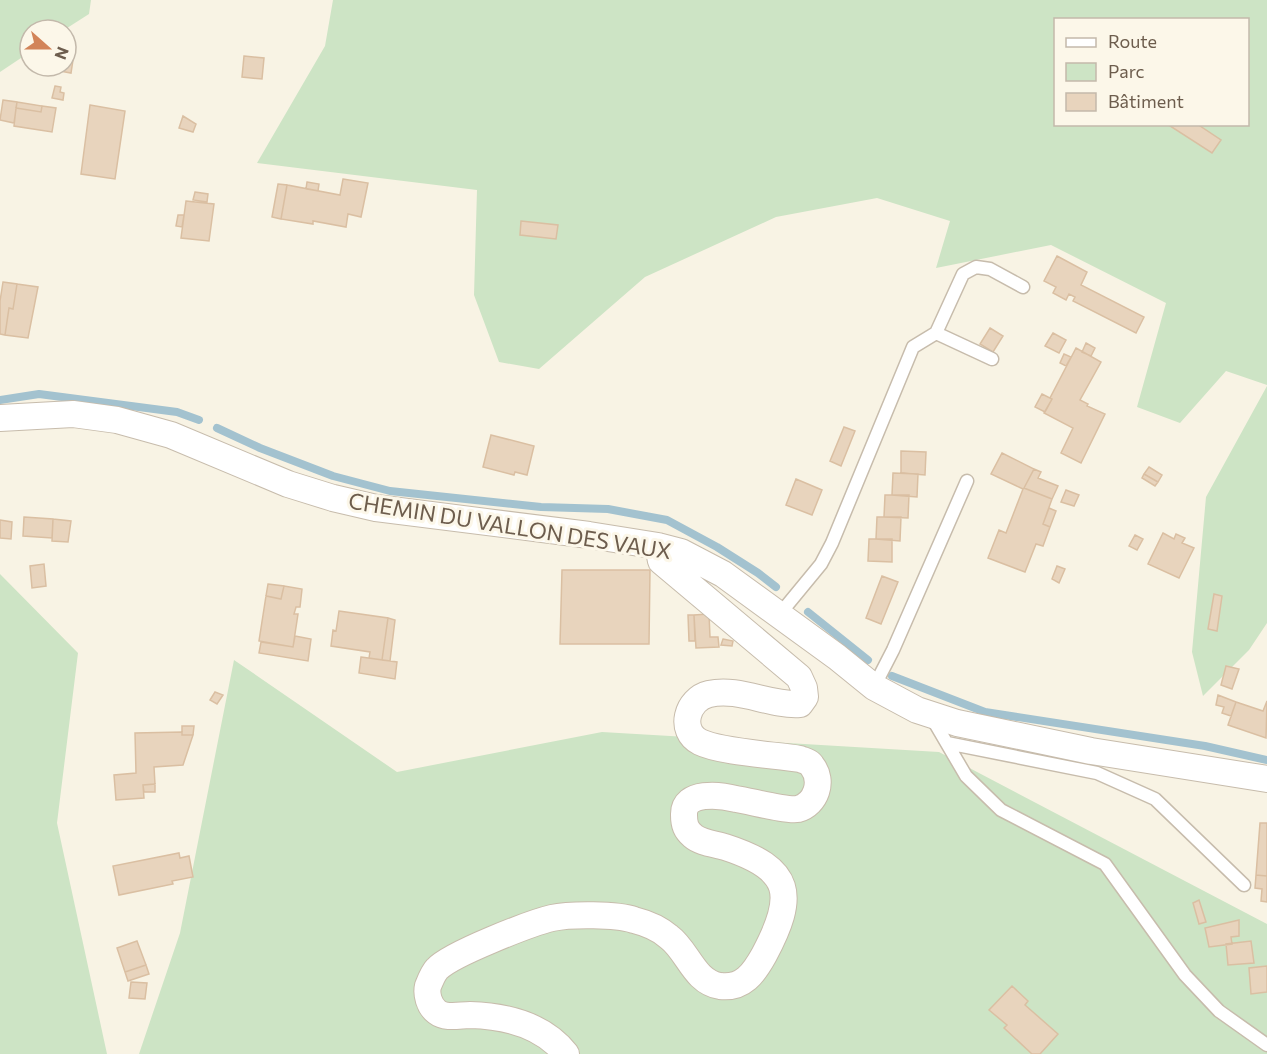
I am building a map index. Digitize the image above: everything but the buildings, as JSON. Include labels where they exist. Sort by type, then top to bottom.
[{"type":"street","name":"CHEMIN DU VALLON DES VAUX","points":[[0,418],[73,414],[117,420],[171,435],[288,484],[333,498],[376,508],[589,535],[681,552],[723,574],[837,657],[874,687],[917,710],[957,723],[1091,751],[1267,778]]},
{"type":"street","points":[[566,1054],[538,1030],[515,1021],[489,1017],[448,1016],[436,1012],[428,999],[428,987],[436,970],[450,960],[496,939],[553,918],[603,915],[632,919],[654,928],[670,937],[705,980],[719,986],[736,986],[749,978],[761,960],[780,921],[785,896],[778,876],[755,858],[695,838],[684,826],[684,811],[692,800],[704,796],[722,796],[795,810],[808,805],[818,784],[811,764],[800,759],[718,748],[700,742],[690,734],[686,722],[697,698],[710,693],[731,694],[787,705],[800,704],[805,697],[804,688],[799,678],[661,561],[658,546]]},
{"type":"lane","points":[[779,615],[821,564],[832,543],[913,347],[936,333],[963,274],[976,267],[990,269],[1023,287]]},
{"type":"lane","points":[[936,333],[992,359]]},
{"type":"lane","points":[[874,687],[893,650],[967,481]]},
{"type":"lane","points":[[930,715],[966,776],[1001,810],[1105,864],[1185,975],[1219,1011],[1267,1045]]},
{"type":"lane","points":[[947,743],[1097,773],[1155,799],[1244,885]]},
{"type":"green space","points":[[0,0],[91,0],[89,14],[78,21],[78,18],[18,18],[18,60],[0,72]]},
{"type":"green space","points":[[333,0],[1267,0],[1267,385],[1226,371],[1180,423],[1137,407],[1166,303],[1051,245],[936,268],[950,221],[877,198],[776,217],[645,277],[539,369],[499,362],[474,295],[477,190],[257,163],[325,46]]},
{"type":"green space","points":[[1267,386],[1267,623],[1249,650],[1203,696],[1192,652],[1206,497]]},
{"type":"green space","points":[[0,574],[78,653],[57,823],[107,1054],[0,1054]]},
{"type":"green space","points":[[234,660],[397,772],[602,732],[939,752],[1267,924],[1267,1054],[139,1054],[180,933]]},
{"type":"waterway","points":[[0,400],[39,394],[177,412],[199,420]]},
{"type":"waterway","points":[[217,428],[260,448],[333,476],[390,491],[541,507],[608,509],[667,520],[717,547],[776,587]]},
{"type":"waterway","points":[[808,612],[868,660]]},
{"type":"waterway","points":[[892,676],[985,712],[1205,746],[1267,760]]}]
